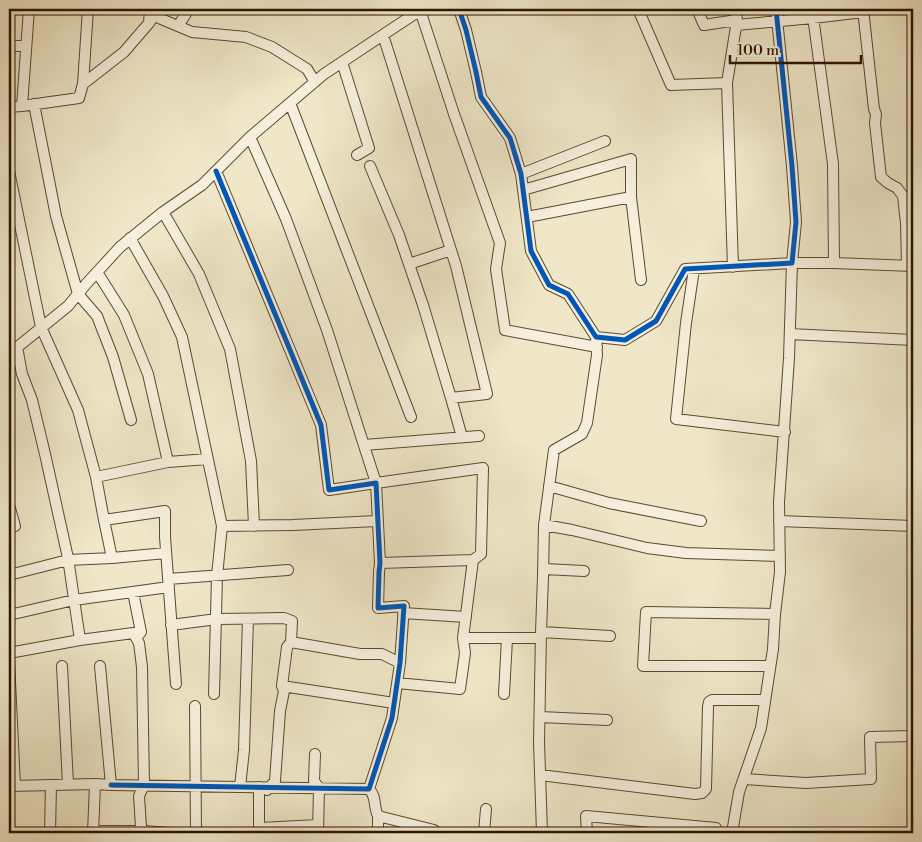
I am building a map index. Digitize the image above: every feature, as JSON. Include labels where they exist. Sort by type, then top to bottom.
[{"type":"street","points":[[22,106],[29,9]]},
{"type":"street","points":[[9,107],[79,98],[83,84],[88,9]]},
{"type":"street","points":[[178,26],[189,9]]},
{"type":"street","points":[[80,640],[68,560],[45,454],[32,400],[13,350],[68,306],[130,238],[202,185],[250,137],[315,82],[421,9],[454,114],[500,243],[496,270],[505,330],[596,342],[625,340],[656,321],[685,269],[792,263],[910,266],[903,196],[897,188],[881,177],[875,122],[876,114],[863,10],[812,13],[777,21],[736,22],[704,26],[697,9]]},
{"type":"street","points":[[459,9],[466,30],[481,97],[510,138],[521,174],[531,252],[549,285],[568,294],[596,342],[597,355],[587,424],[582,434],[554,450],[544,525],[540,717],[542,833]]},
{"type":"street","points":[[638,9],[671,85],[727,83]]},
{"type":"street","points":[[733,267],[727,83],[736,22],[735,9]]},
{"type":"street","points":[[732,833],[739,792],[762,728],[773,649],[780,572],[779,502],[785,432],[792,263],[796,222],[776,9]]},
{"type":"street","points":[[812,13],[832,164],[834,263]]},
{"type":"street","points":[[83,84],[124,52],[153,14],[192,32],[246,37],[272,47],[307,68],[315,82]]},
{"type":"street","points":[[383,35],[456,266],[487,394],[451,398]]},
{"type":"street","points":[[9,46],[26,46]]},
{"type":"street","points":[[342,62],[369,148],[357,155]]},
{"type":"street","points":[[290,103],[411,417]]},
{"type":"street","points":[[34,104],[56,216],[78,294],[97,316],[113,356],[131,420]]},
{"type":"street","points":[[250,137],[286,219],[327,330],[376,483],[380,563],[378,608],[404,606],[400,664],[392,718],[369,789]]},
{"type":"street","points":[[521,174],[606,141]]},
{"type":"street","points":[[523,190],[631,159],[631,197],[641,280]]},
{"type":"street","points":[[370,166],[399,235],[462,437]]},
{"type":"street","points":[[9,171],[41,327],[78,410],[96,477],[112,558]]},
{"type":"street","points":[[216,171],[321,425],[329,490],[483,468],[481,554],[473,560],[380,563]]},
{"type":"street","points":[[527,216],[631,197]]},
{"type":"street","points":[[163,212],[199,274],[230,349],[251,461],[254,526]]},
{"type":"street","points":[[130,238],[163,296],[182,337],[222,526],[217,576],[214,694]]},
{"type":"street","points":[[408,264],[451,250]]},
{"type":"street","points":[[694,269],[686,323],[676,419],[785,432]]},
{"type":"street","points":[[97,272],[124,315],[148,374],[168,462]]},
{"type":"street","points":[[790,334],[913,340]]},
{"type":"street","points":[[364,445],[479,436]]},
{"type":"street","points":[[96,477],[168,462],[208,459]]},
{"type":"street","points":[[549,486],[609,503],[701,521]]},
{"type":"street","points":[[9,505],[15,526],[9,527]]},
{"type":"street","points":[[104,520],[165,512],[166,553],[176,684]]},
{"type":"street","points":[[222,526],[377,521]]},
{"type":"street","points":[[779,521],[913,526]]},
{"type":"street","points":[[544,525],[647,548],[686,553],[780,556]]},
{"type":"street","points":[[9,575],[68,560],[166,553]]},
{"type":"street","points":[[397,682],[460,689],[464,653],[463,638],[473,560]]},
{"type":"street","points":[[544,569],[584,571]]},
{"type":"street","points":[[9,615],[74,600],[133,592],[168,583],[217,576],[288,570]]},
{"type":"street","points":[[133,592],[141,632]]},
{"type":"street","points":[[770,666],[643,666],[646,612],[775,614]]},
{"type":"street","points":[[403,613],[466,617]]},
{"type":"street","points":[[172,625],[217,619],[284,618],[292,621],[291,642],[287,647],[282,686],[284,691],[280,711],[275,781],[265,789],[260,831],[318,829],[320,788],[314,781],[315,754]]},
{"type":"street","points":[[240,787],[244,750],[248,619]]},
{"type":"street","points":[[9,653],[80,640],[141,632]]},
{"type":"street","points":[[141,632],[136,638],[139,643],[142,666],[144,785],[138,796],[141,827],[144,831],[170,833]]},
{"type":"street","points":[[463,638],[507,639],[541,635],[610,636]]},
{"type":"street","points":[[504,694],[507,639]]},
{"type":"street","points":[[291,642],[360,654],[382,654],[400,664]]},
{"type":"street","points":[[9,660],[12,786],[95,784],[265,789],[369,789]]},
{"type":"street","points":[[62,666],[68,784]]},
{"type":"street","points":[[100,666],[112,785]]},
{"type":"street","points":[[282,686],[394,703]]},
{"type":"street","points":[[540,775],[695,794],[702,792],[706,788],[709,702],[712,700],[765,700]]},
{"type":"street","points":[[195,706],[196,833]]},
{"type":"street","points":[[540,717],[607,720]]},
{"type":"street","points":[[744,779],[806,783],[872,780],[870,737],[913,736]]},
{"type":"street","points":[[95,784],[94,832],[136,833]]},
{"type":"street","points":[[50,833],[51,785]]},
{"type":"street","points":[[369,789],[375,799],[378,833]]},
{"type":"street","points":[[484,833],[486,809]]},
{"type":"street","points":[[378,816],[434,830],[434,833]]},
{"type":"street","points":[[587,833],[586,816],[716,828]]},
{"type":"cycle path","points":[[459,9],[466,30],[481,97],[510,138],[521,174],[531,251],[549,285],[568,294],[596,337],[625,340],[656,321],[685,269],[792,263],[796,222],[776,9]]},
{"type":"cycle path","points":[[111,785],[369,789],[392,718],[400,663],[404,606],[378,608],[380,563],[376,483],[329,490],[321,425],[216,171]]}]
